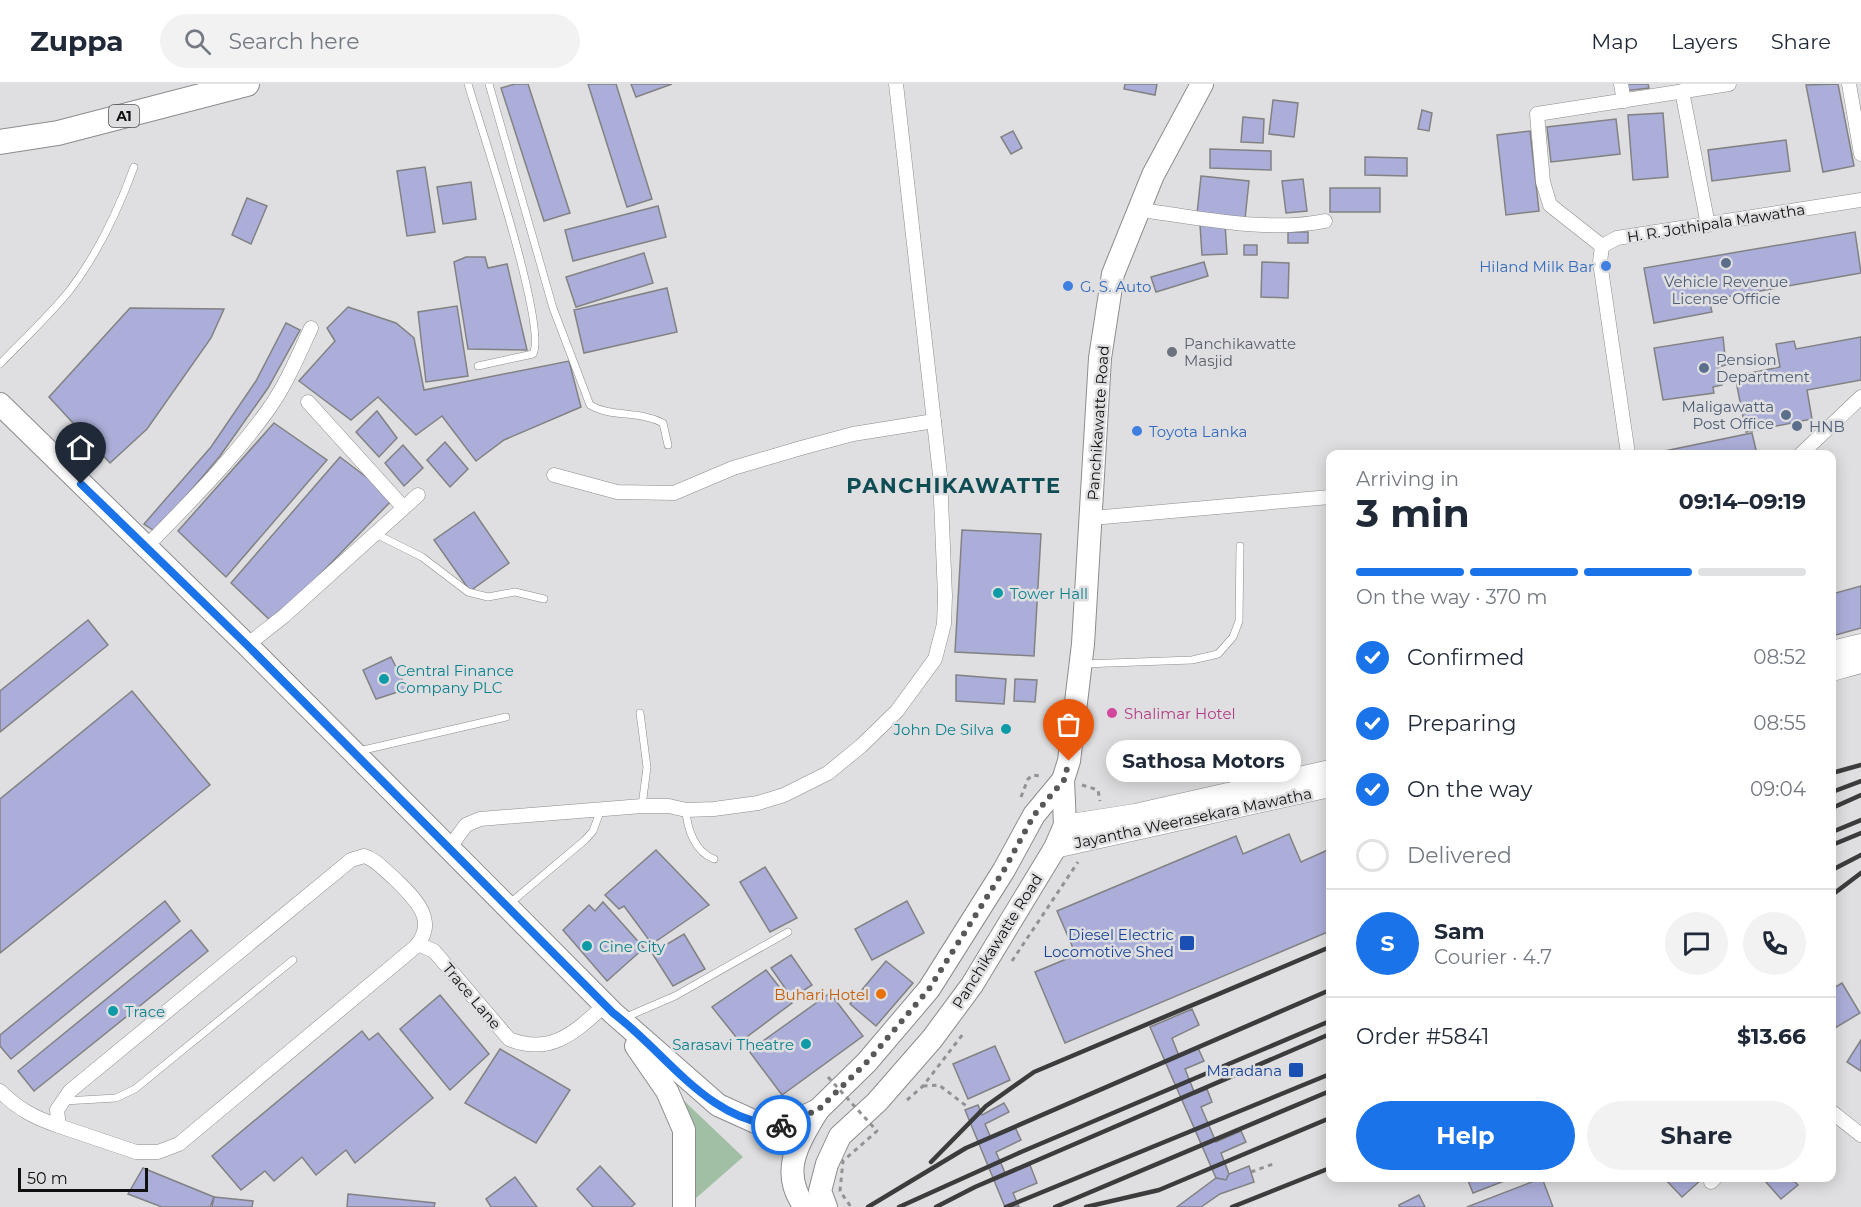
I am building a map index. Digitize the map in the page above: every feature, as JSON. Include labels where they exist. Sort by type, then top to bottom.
[{"type":"highway","name":"A1","points":[[0,142],[58,133],[247,84]]},
{"type":"main road","name":"Panchikawatte Road","points":[[1064,780],[1034,815],[1004,870],[929,989],[867,1062],[818,1110],[802,1136],[791,1183],[814,1205],[827,1164],[840,1136],[877,1101],[932,1039],[972,985],[1055,848],[1065,825],[1064,780],[1069,761],[1080,664],[1092,518],[1100,358],[1113,274],[1153,175],[1202,84]]},
{"type":"main road","points":[[0,404],[145,548],[247,645],[613,1012],[667,1091],[684,1130],[684,1207]]},
{"type":"main road","points":[[1836,650],[1861,644]]},
{"type":"main road","points":[[1836,669],[1861,663]]},
{"type":"main road","name":"Jayantha Weerasekara Mawatha","points":[[1065,825],[1100,820],[1326,771]]},
{"type":"main road","name":"Jayantha Weerasekara Mawatha","points":[[1055,848],[1326,788]]},
{"type":"main road","name":"Panchikawatte Road","points":[[613,1012],[659,1056],[718,1105],[760,1124],[786,1125],[818,1110]]},
{"type":"street","points":[[449,848],[466,825],[480,819],[642,806],[669,806],[686,810],[758,804],[784,795],[828,773],[861,746],[897,711],[935,659],[944,624],[945,585],[940,475],[896,84]]},
{"type":"street","points":[[1621,84],[1624,101]]},
{"type":"street","points":[[1627,450],[1600,262],[1602,246],[1550,205],[1543,182],[1537,114],[1729,84]]},
{"type":"street","points":[[1849,84],[1861,154]]},
{"type":"street","points":[[1682,91],[1708,225]]},
{"type":"street","name":"H. R. Jothipala Mawatha","points":[[1602,246],[1617,238],[1861,200]]},
{"type":"street","points":[[1139,210],[1246,223],[1309,224],[1325,221]]},
{"type":"street","points":[[145,548],[208,483],[268,410],[286,381],[311,328]]},
{"type":"street","points":[[1805,450],[1861,397]]},
{"type":"street","points":[[309,402],[403,507]]},
{"type":"street","points":[[554,475],[617,492],[674,493],[733,468],[801,448],[853,434],[934,421]]},
{"type":"street","points":[[247,645],[285,616],[418,495]]},
{"type":"street","points":[[1092,518],[1326,497]]},
{"type":"street","points":[[0,1091],[13,1104],[35,1118],[136,1152],[158,1152],[179,1144],[418,944],[425,924],[425,914],[419,903],[376,861],[364,856],[357,857],[91,1073],[62,1101],[57,1110],[59,1126]]},
{"type":"street","name":"Trace Lane","points":[[418,944],[434,951],[509,1039],[527,1046],[547,1046],[583,1025],[613,1012]]},
{"type":"street","points":[[1836,1115],[1861,1135]]},
{"type":"lane","points":[[468,84],[529,294],[537,347],[533,354],[478,366]]},
{"type":"lane","points":[[489,84],[553,308],[590,405],[601,411],[648,415],[663,423],[668,445]]},
{"type":"lane","points":[[0,364],[69,290],[90,261],[110,227],[134,167]]},
{"type":"lane","points":[[376,534],[422,557],[468,592],[488,597],[515,592],[544,599]]},
{"type":"lane","points":[[1080,664],[1192,660],[1218,654],[1233,637],[1239,621],[1240,546]]},
{"type":"lane","points":[[640,713],[646,767],[642,806]]},
{"type":"lane","points":[[353,752],[506,717]]},
{"type":"lane","points":[[507,906],[585,840],[593,831],[601,809]]},
{"type":"lane","points":[[686,810],[687,828],[706,856],[714,859]]},
{"type":"lane","points":[[613,1012],[675,996],[788,932]]},
{"type":"lane","points":[[62,1101],[116,1098],[135,1089],[293,960]]},
{"type":"path","points":[[1017,808],[1028,779],[1033,775],[1064,780],[1098,790],[1100,820]]},
{"type":"path","points":[[828,1077],[877,1131],[843,1161],[840,1191],[851,1207]]},
{"type":"path","points":[[828,1084],[836,1077]]},
{"type":"path","points":[[923,1086],[939,1085],[969,1108]]},
{"type":"path","points":[[1251,1172],[1276,1162]]},
{"type":"green space","points":[[679,1096],[743,1157],[695,1199]]},
{"type":"building","points":[[515,84],[528,84],[570,213],[544,221],[501,88]]},
{"type":"building","points":[[588,84],[616,84],[652,199],[627,207]]},
{"type":"building","points":[[631,84],[672,84],[636,97]]},
{"type":"building","points":[[1125,84],[1157,84],[1155,95],[1124,89]]},
{"type":"building","points":[[1623,84],[1648,84],[1649,88],[1624,91]]},
{"type":"building","points":[[1838,84],[1854,166],[1823,172],[1806,85]]},
{"type":"building","points":[[1273,100],[1298,103],[1294,137],[1269,134]]},
{"type":"building","points":[[1422,110],[1432,113],[1429,131],[1418,129]]},
{"type":"building","points":[[1663,113],[1668,177],[1633,180],[1628,115]]},
{"type":"building","points":[[1243,117],[1264,119],[1263,143],[1241,142]]},
{"type":"building","points":[[1616,119],[1620,154],[1551,162],[1547,127]]},
{"type":"building","points":[[1013,131],[1022,148],[1011,154],[1001,137]]},
{"type":"building","points":[[1530,131],[1539,211],[1506,215],[1497,135]]},
{"type":"building","points":[[1786,140],[1790,171],[1712,181],[1708,150]]},
{"type":"building","points":[[1210,149],[1271,151],[1271,170],[1210,168]]},
{"type":"building","points":[[1365,157],[1407,158],[1407,176],[1365,175]]},
{"type":"building","points":[[425,167],[435,232],[407,236],[397,171]]},
{"type":"building","points":[[1201,176],[1249,181],[1245,219],[1197,214]]},
{"type":"building","points":[[1303,179],[1307,211],[1286,213],[1282,181]]},
{"type":"building","points":[[471,182],[476,219],[443,224],[437,187]]},
{"type":"building","points":[[1330,188],[1380,188],[1380,212],[1330,212]]},
{"type":"building","points":[[247,198],[267,206],[251,244],[232,235]]},
{"type":"building","points":[[658,206],[666,237],[573,261],[565,230]]},
{"type":"building","points":[[1225,224],[1227,254],[1202,255],[1200,225]]},
{"type":"building","points":[[1288,232],[1308,232],[1308,243],[1288,243]]},
{"type":"building","points":[[1855,232],[1861,273],[1709,300],[1712,312],[1654,323],[1644,268]]},
{"type":"building","points":[[1244,245],[1257,245],[1257,255],[1244,255]]},
{"type":"building","points":[[644,253],[653,283],[576,307],[566,277]]},
{"type":"building","points":[[466,257],[485,257],[488,268],[507,264],[527,350],[468,349],[454,262]]},
{"type":"building","points":[[1204,262],[1208,276],[1156,292],[1151,277]]},
{"type":"building","points":[[1262,262],[1289,263],[1288,298],[1261,297]]},
{"type":"building","points":[[667,288],[677,332],[584,353],[574,310]]},
{"type":"building","points":[[457,306],[468,376],[426,382],[418,312]]},
{"type":"building","points":[[348,307],[396,323],[414,338],[424,390],[569,361],[581,407],[504,440],[476,461],[442,416],[416,435],[378,397],[351,420],[299,381],[335,341],[327,328]]},
{"type":"building","points":[[130,308],[224,309],[211,338],[147,429],[110,463],[49,397]]},
{"type":"building","points":[[286,323],[300,330],[268,388],[220,456],[156,532],[144,524],[211,447],[256,381]]},
{"type":"building","points":[[1723,337],[1726,365],[1718,367],[1722,385],[1713,387],[1714,393],[1663,400],[1654,348]]},
{"type":"building","points":[[1861,337],[1861,380],[1807,390],[1812,419],[1746,432],[1735,376],[1780,367],[1776,344],[1794,341],[1796,349]]},
{"type":"building","points":[[377,411],[397,438],[379,457],[356,432]]},
{"type":"building","points":[[274,423],[327,460],[226,577],[178,531]]},
{"type":"building","points":[[1752,433],[1756,450],[1669,450]]},
{"type":"building","points":[[445,442],[468,469],[450,487],[427,460]]},
{"type":"building","points":[[403,445],[423,468],[404,486],[385,463]]},
{"type":"building","points":[[340,457],[394,498],[273,623],[231,583]]},
{"type":"building","points":[[474,512],[509,563],[470,591],[434,540]]},
{"type":"building","name":"Tower Hall","points":[[962,530],[1041,534],[1034,656],[955,652]]},
{"type":"building","points":[[1861,586],[1861,628],[1836,635],[1836,593]]},
{"type":"building","points":[[88,620],[108,645],[0,732],[0,691]]},
{"type":"building","name":"Central Finance Company PLC","points":[[391,657],[407,689],[376,699],[363,670]]},
{"type":"building","points":[[956,675],[1006,679],[1004,704],[956,701]]},
{"type":"building","points":[[1015,679],[1037,680],[1035,702],[1014,701]]},
{"type":"building","points":[[132,691],[210,785],[0,953],[0,799]]},
{"type":"building","name":"Diesel Electric Locomotive Shed","points":[[1289,834],[1301,862],[1326,851],[1326,933],[1065,1043],[1035,972],[1076,955],[1057,911],[1236,836],[1243,854]]},
{"type":"building","points":[[656,850],[709,905],[652,944],[624,906],[619,909],[605,895]]},
{"type":"building","points":[[765,867],[797,918],[770,932],[740,882]]},
{"type":"building","points":[[165,901],[180,921],[11,1059],[0,1046],[0,1035]]},
{"type":"building","points":[[907,901],[924,933],[872,960],[855,929]]},
{"type":"building","points":[[603,902],[644,948],[607,981],[563,930],[589,905],[595,911]]},
{"type":"building","name":"Trace","points":[[191,930],[208,951],[34,1091],[18,1071]]},
{"type":"building","points":[[684,934],[705,969],[673,986],[652,953]]},
{"type":"building","points":[[791,955],[812,985],[792,998],[771,968]]},
{"type":"building","name":"Buhari Hotel","points":[[886,961],[913,983],[876,1026],[850,1004]]},
{"type":"building","points":[[766,970],[792,1003],[740,1042],[712,1007]]},
{"type":"building","points":[[1842,983],[1860,1013],[1836,1027],[1836,987]]},
{"type":"building","name":"Sarasavi Theatre","points":[[830,993],[863,1036],[782,1095],[749,1051]]},
{"type":"building","points":[[440,995],[489,1054],[450,1090],[400,1029]]},
{"type":"building","points":[[1192,1009],[1199,1025],[1172,1038],[1179,1056],[1198,1048],[1204,1061],[1185,1069],[1195,1094],[1207,1089],[1212,1102],[1201,1107],[1216,1142],[1241,1131],[1246,1142],[1221,1153],[1229,1174],[1226,1180],[1216,1178],[1150,1027]]},
{"type":"building","points":[[362,1031],[369,1040],[378,1033],[433,1098],[355,1163],[346,1150],[316,1175],[302,1157],[274,1181],[265,1171],[241,1190],[212,1156]]},
{"type":"building","points":[[1861,1040],[1861,1071],[1847,1062]]},
{"type":"building","points":[[995,1046],[1010,1080],[968,1099],[953,1064]]},
{"type":"building","points":[[500,1049],[570,1090],[536,1143],[465,1103]]},
{"type":"building","points":[[1004,1103],[1009,1112],[985,1124],[991,1138],[1015,1127],[1021,1140],[996,1152],[1006,1175],[1030,1165],[1037,1183],[1013,1193],[1019,1207],[1005,1207],[965,1110],[978,1105],[982,1115]]},
{"type":"building","points":[[600,1166],[635,1204],[631,1207],[593,1207],[577,1189]]},
{"type":"building","points":[[1249,1166],[1254,1182],[1220,1194],[1201,1207],[1177,1207],[1216,1178],[1226,1180],[1229,1174]]},
{"type":"building","points":[[143,1168],[214,1197],[210,1207],[162,1207],[128,1194]]},
{"type":"building","points":[[515,1177],[537,1207],[491,1207],[486,1199]]},
{"type":"building","points":[[1469,1182],[1502,1182],[1473,1193]]},
{"type":"building","points":[[1532,1182],[1544,1182],[1553,1207],[1467,1207]]},
{"type":"building","points":[[1668,1182],[1699,1182],[1682,1197]]},
{"type":"building","points":[[1766,1182],[1795,1182],[1798,1185],[1781,1199]]},
{"type":"building","points":[[348,1194],[435,1203],[434,1207],[347,1207]]},
{"type":"building","points":[[1419,1195],[1425,1207],[1399,1207],[1399,1205]]},
{"type":"building","points":[[214,1197],[253,1201],[252,1207],[212,1207]]},
{"type":"railway","points":[[1836,772],[1861,765]]},
{"type":"railway","points":[[1836,790],[1861,781]]},
{"type":"railway","points":[[1836,806],[1861,795]]},
{"type":"railway","points":[[1836,830],[1861,820]]},
{"type":"railway","points":[[1836,843],[1861,833]]},
{"type":"railway","points":[[1836,868],[1861,855]]},
{"type":"railway","points":[[1836,892],[1861,873]]},
{"type":"railway","points":[[931,1162],[986,1106],[1034,1072],[1326,949]]},
{"type":"railway","points":[[868,1207],[966,1148],[1326,992]]},
{"type":"railway","points":[[899,1207],[1021,1152],[1326,1023]]},
{"type":"railway","points":[[936,1207],[975,1187],[1326,1036]]},
{"type":"railway","points":[[1006,1207],[1326,1076]]},
{"type":"railway","points":[[1055,1207],[1326,1093]]},
{"type":"railway","points":[[1086,1207],[1159,1190],[1326,1120]]},
{"type":"railway","points":[[1232,1207],[1326,1170]]},
{"type":"way so far","points":[[781,1125],[786,1125],[818,1110],[867,1062],[929,989],[1004,870],[1034,815],[1064,780],[1069,761]]},
{"type":"place","name":"Vehicle Revenue License Officie","points":[[1726,263]]},
{"type":"place","name":"Hiland Milk Bar","points":[[1606,266]]},
{"type":"place","name":"G. S. Auto","points":[[1068,286]]},
{"type":"place","name":"Panchikawatte Masjid","points":[[1172,352]]},
{"type":"place","name":"Pension Department","points":[[1704,368]]},
{"type":"place","name":"Maligawatta Post Office","points":[[1786,415]]},
{"type":"place","name":"HNB","points":[[1797,426]]},
{"type":"place","name":"Toyota Lanka","points":[[1137,431]]},
{"type":"place","name":"Tower Hall","points":[[998,593]]},
{"type":"place","name":"Central Finance Company PLC","points":[[384,679]]},
{"type":"place","name":"Shalimar Hotel","points":[[1112,713]]},
{"type":"place","name":"John De Silva","points":[[1006,729]]},
{"type":"place","name":"Sathosa Motors","points":[[1069,761]]},
{"type":"place","name":"Diesel Electric Locomotive Shed","points":[[1187,943]]},
{"type":"place","name":"Cine City","points":[[587,946]]},
{"type":"place","name":"Buhari Hotel","points":[[881,994]]},
{"type":"place","name":"Trace","points":[[113,1011]]},
{"type":"place","name":"Sarasavi Theatre","points":[[806,1044]]},
{"type":"place","name":"Maradana","points":[[1296,1070]]},
{"type":"district","name":"PANCHIKAWATTE","points":[[954,485]]},
{"type":"route","points":[[81,484],[247,645],[613,1013],[659,1056],[718,1105],[760,1124],[781,1125]]}]
